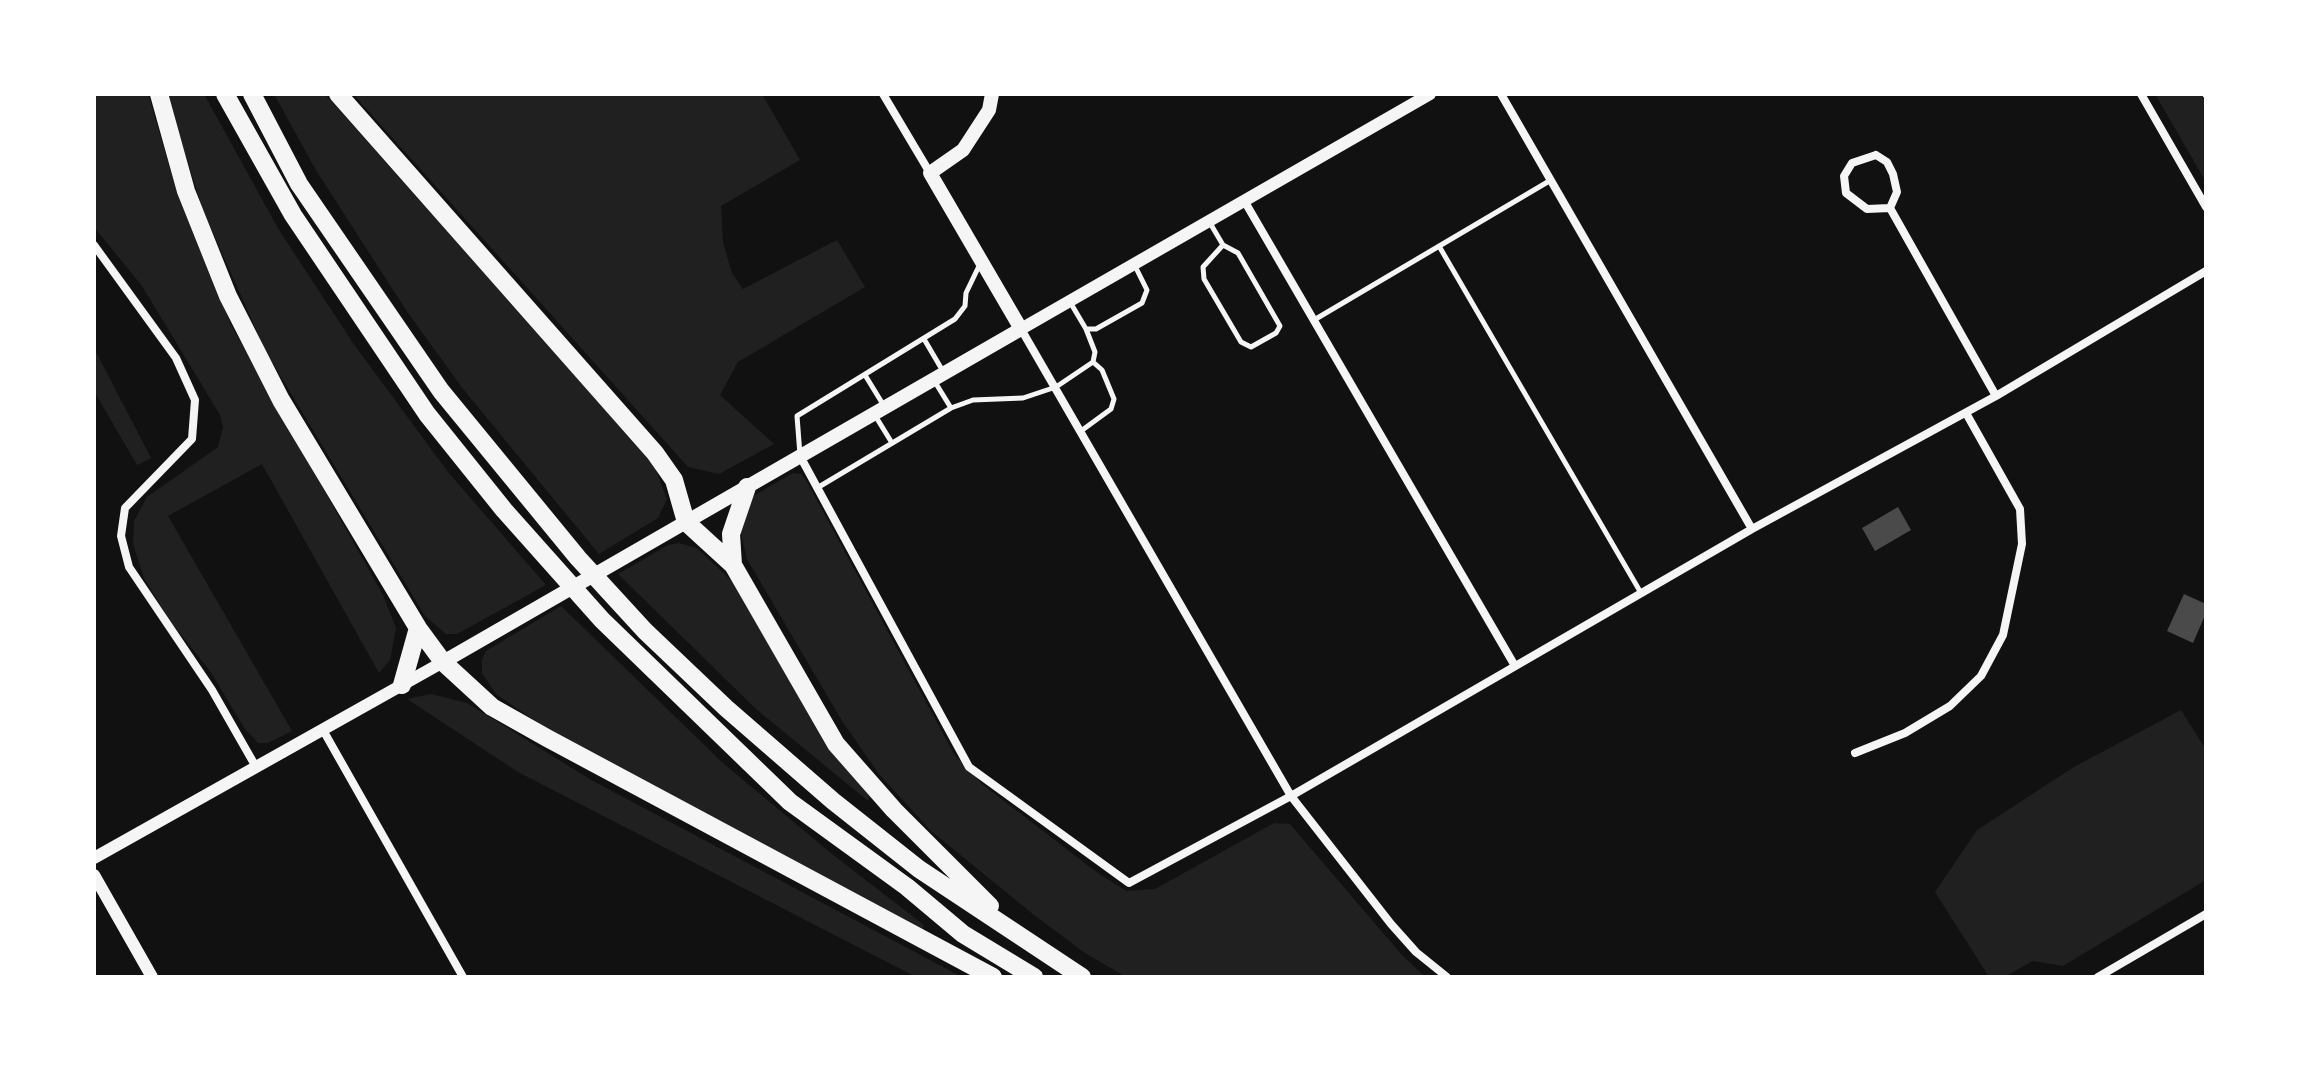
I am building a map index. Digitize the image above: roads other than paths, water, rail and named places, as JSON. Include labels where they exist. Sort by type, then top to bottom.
[{"type":"highway","points":[[159,94],[186,191],[228,296],[281,400],[418,628],[443,662],[492,707],[993,977]]},
{"type":"highway","points":[[225,94],[293,215],[427,414],[504,510],[602,620],[790,802],[907,887],[963,934],[1034,977]]},
{"type":"highway","points":[[252,94],[299,184],[441,391],[578,558],[635,620],[726,708],[833,801],[919,869],[1082,977]]},
{"type":"highway","points":[[338,94],[655,453],[674,480],[686,522],[733,565],[836,744],[933,851],[1022,936]]},
{"type":"highway","points":[[733,565],[731,534],[747,487]]},
{"type":"highway","points":[[402,685],[418,628]]},
{"type":"main road","points":[[443,662],[1021,329],[930,173],[963,150],[989,110],[992,94]]},
{"type":"street","points":[[883,94],[930,173]]},
{"type":"street","points":[[1430,94],[1021,329],[1291,796],[1391,924],[1416,952],[1447,977]]},
{"type":"street","points":[[1501,94],[1752,529]]},
{"type":"street","points":[[2141,94],[2206,207]]},
{"type":"street","points":[[1876,155],[1887,162],[1897,192],[1890,208],[1867,209],[1846,193],[1844,176],[1852,163],[1876,155]]},
{"type":"street","points":[[1245,202],[1515,666]]},
{"type":"street","points":[[1890,208],[1996,396]]},
{"type":"street","points":[[94,245],[176,358],[195,400],[192,439],[125,508],[121,536],[129,567],[212,690],[256,767]]},
{"type":"street","points":[[800,456],[969,767],[1129,883],[1291,796],[1752,529],[1996,396],[2206,271]]},
{"type":"street","points":[[1855,753],[1905,733],[1950,706],[1981,676],[2003,635],[2022,544],[2020,509],[1966,413]]},
{"type":"street","points":[[94,858],[443,662]]},
{"type":"street","points":[[323,730],[463,977]]},
{"type":"street","points":[[94,875],[152,977]]},
{"type":"street","points":[[2098,977],[2206,914]]},
{"type":"lane","points":[[1314,320],[1551,180]]},
{"type":"lane","points":[[1209,222],[1223,245],[1238,253],[1280,326],[1276,333],[1251,347],[1241,342],[1204,279],[1203,267],[1223,245]]},
{"type":"lane","points":[[1439,246],[1641,593]]},
{"type":"lane","points":[[800,456],[797,416],[955,319],[965,306],[966,293],[981,261]]},
{"type":"lane","points":[[1086,329],[1096,329],[1142,303],[1147,290],[1135,265]]},
{"type":"lane","points":[[817,488],[951,408],[973,400],[1023,398],[1056,387],[1093,362],[1095,352],[1070,302]]},
{"type":"lane","points":[[924,339],[951,408]]},
{"type":"lane","points":[[1081,431],[1111,409],[1114,399],[1102,370],[1093,362]]},
{"type":"lane","points":[[865,375],[892,443]]}]
